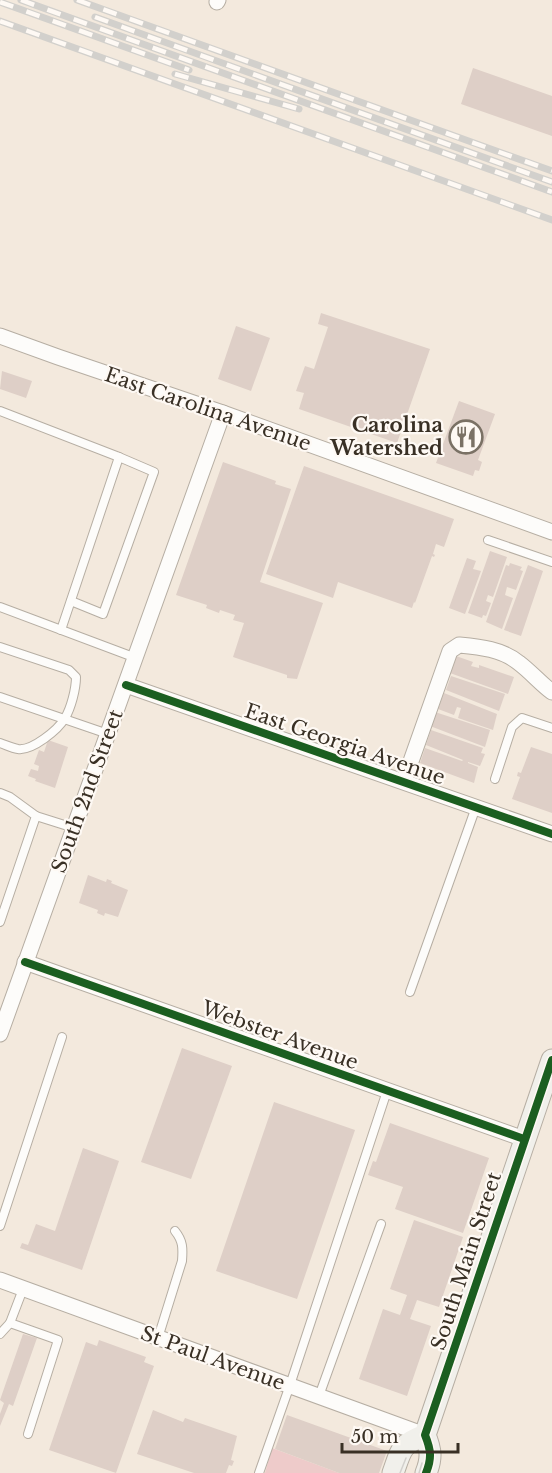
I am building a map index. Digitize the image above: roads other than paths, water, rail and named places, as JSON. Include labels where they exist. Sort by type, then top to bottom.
[{"type":"main road","name":"South Main Street","points":[[426,1473],[431,1451],[425,1435],[552,1060]]},
{"type":"main road","points":[[393,1473],[401,1450],[407,1442],[425,1435]]},
{"type":"street","name":"East Carolina Avenue","points":[[0,336],[223,413],[552,532]]},
{"type":"street","name":"South 2nd Street","points":[[0,1034],[223,413]]},
{"type":"street","points":[[404,781],[450,651],[459,645],[497,651],[508,656],[519,662],[552,692]]},
{"type":"street","name":"East Georgia Avenue","points":[[126,686],[552,834]]},
{"type":"street","name":"Webster Avenue","points":[[25,962],[524,1139]]},
{"type":"street","name":"St Paul Avenue","points":[[0,1280],[425,1435]]},
{"type":"lane","points":[[0,411],[154,472],[103,614],[71,601]]},
{"type":"lane","points":[[61,630],[119,457]]},
{"type":"lane","points":[[488,540],[552,562]]},
{"type":"lane","points":[[0,607],[136,658]]},
{"type":"lane","points":[[0,647],[69,670],[76,677],[76,685],[64,719],[33,747],[20,749],[0,743]]},
{"type":"lane","points":[[0,697],[108,734]]},
{"type":"lane","points":[[495,779],[512,727],[517,722],[522,718],[528,718],[552,728]]},
{"type":"lane","points":[[0,793],[10,796],[36,816],[74,828]]},
{"type":"lane","points":[[411,992],[476,807]]},
{"type":"lane","points":[[0,922],[36,816]]},
{"type":"lane","points":[[0,1226],[62,1037]]},
{"type":"lane","points":[[259,1473],[387,1091]]},
{"type":"lane","points":[[319,1396],[381,1224]]},
{"type":"lane","points":[[158,1338],[182,1260],[181,1239],[175,1231]]},
{"type":"lane","points":[[0,1334],[10,1323],[23,1288]]},
{"type":"lane","points":[[10,1323],[58,1340],[28,1434]]},
{"type":"tram line","points":[[400,1473],[406,1458]]},
{"type":"tram line","points":[[419,1473],[422,1463]]},
{"type":"railway","points":[[21,0],[552,192]]},
{"type":"railway","points":[[77,0],[552,171]]},
{"type":"railway","points":[[0,2],[189,70]]},
{"type":"railway","points":[[95,17],[552,182]]},
{"type":"railway","points":[[0,21],[552,220]]},
{"type":"railway","points":[[175,74],[299,109]]},
{"type":"place","name":"Carolina Watershed","points":[[466,437]]}]
